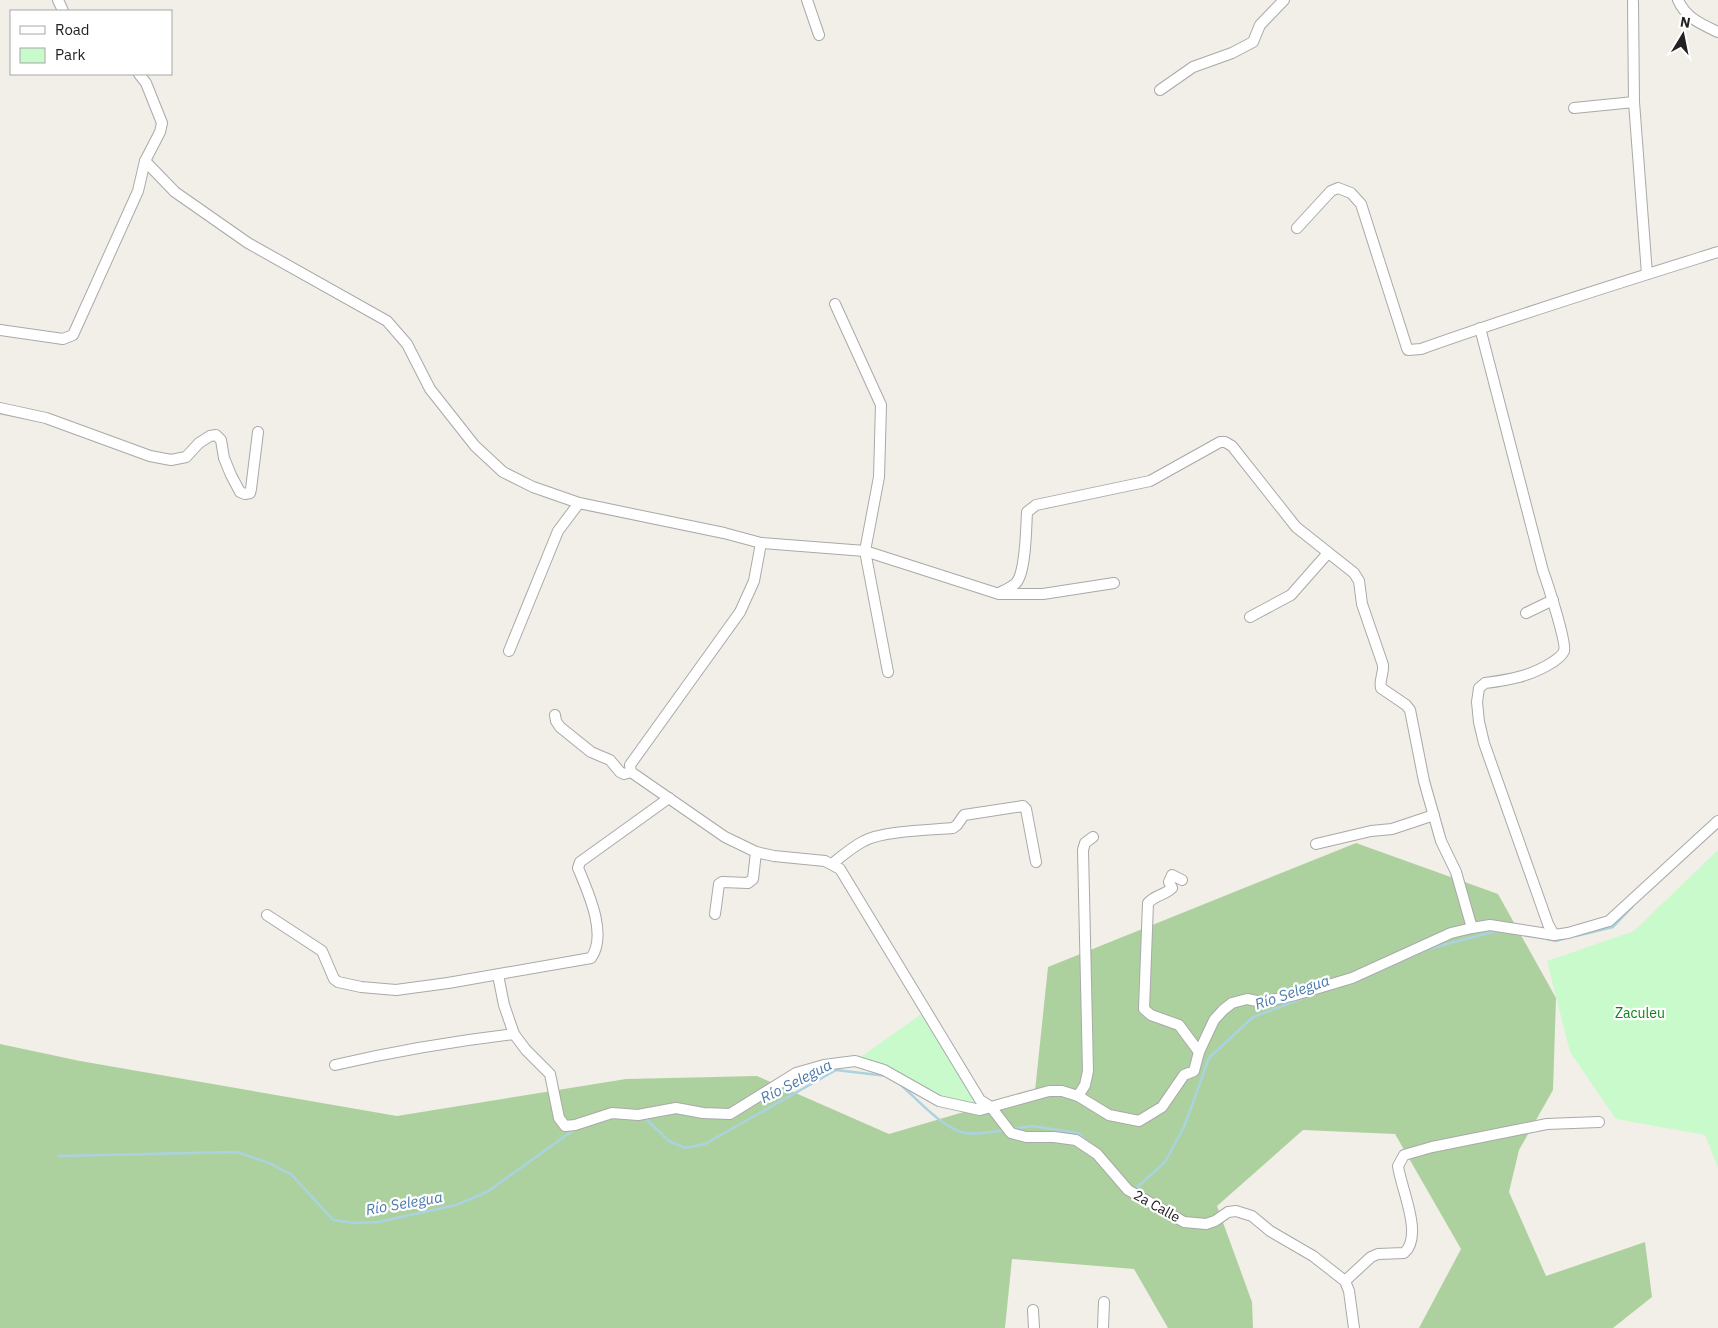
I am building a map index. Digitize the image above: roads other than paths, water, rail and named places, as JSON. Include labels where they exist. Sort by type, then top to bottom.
[{"type":"street","points":[[807,0],[819,35]]},
{"type":"street","points":[[1160,90],[1193,67],[1232,53],[1252,42],[1260,25],[1284,0]]},
{"type":"street","points":[[1678,0],[1682,10],[1695,21],[1718,32]]},
{"type":"street","points":[[1636,1],[1634,102],[1647,274]]},
{"type":"street","points":[[0,330],[63,339],[73,335],[138,191],[145,161],[160,132],[162,123],[146,83],[140,75]]},
{"type":"street","points":[[1574,108],[1634,102]]},
{"type":"street","points":[[145,161],[175,192],[248,243],[387,321],[407,344],[430,389],[474,446],[503,472],[533,487],[580,503],[724,533],[761,543],[865,551],[999,594],[1043,594],[1114,583]]},
{"type":"street","points":[[1297,228],[1331,191],[1338,188],[1351,193],[1361,204],[1408,350],[1421,349],[1480,328],[1718,252]]},
{"type":"street","points":[[835,304],[881,405],[879,476],[865,551],[888,672]]},
{"type":"street","points":[[1480,328],[1543,570],[1565,644],[1564,651],[1560,657],[1530,674],[1484,683],[1479,688],[1477,702],[1479,722],[1484,744],[1548,924],[1554,935]]},
{"type":"street","points":[[0,408],[46,418],[150,456],[171,460],[186,457],[200,443],[210,436],[216,435],[221,440],[224,458],[231,475],[240,492],[245,494],[250,493],[251,489],[258,432]]},
{"type":"street","points":[[999,594],[1015,584],[1020,577],[1027,512],[1030,508],[1036,505],[1150,480],[1220,442],[1226,442],[1232,446],[1296,527],[1354,573],[1359,581],[1362,604],[1383,666],[1381,688],[1406,705],[1410,710],[1424,781],[1441,841],[1456,872],[1472,928]]},
{"type":"street","points":[[509,651],[558,531],[580,503]]},
{"type":"street","points":[[761,543],[754,582],[740,612],[630,765],[631,772],[725,837],[756,852],[774,856],[825,860],[832,864],[865,840],[882,836],[953,828],[964,815],[1023,806],[1026,809],[1036,862]]},
{"type":"street","points":[[1250,616],[1291,595],[1328,554]]},
{"type":"street","points":[[1526,613],[1553,600]]},
{"type":"street","points":[[555,715],[560,727],[576,741],[591,752],[610,760],[620,772],[624,774],[631,772]]},
{"type":"street","points":[[267,915],[322,951],[334,979],[338,982],[362,987],[396,990],[448,984],[591,958],[596,951],[598,938],[593,904],[578,868],[580,862],[669,798]]},
{"type":"street","points":[[1316,844],[1371,831],[1392,829],[1434,815]]},
{"type":"street","points":[[498,974],[504,1005],[514,1034],[526,1050],[550,1074],[559,1118],[564,1126],[575,1125],[612,1113],[642,1114],[676,1108],[703,1113],[730,1114],[796,1073],[824,1065],[856,1061],[884,1070],[939,1101],[980,1110],[1050,1091],[1078,1096],[1109,1115],[1139,1121],[1162,1108],[1184,1075],[1194,1071],[1199,1052],[1214,1020],[1232,1003],[1247,999],[1262,1002],[1295,995],[1352,978],[1444,936],[1472,928],[1490,925],[1554,935],[1568,933],[1608,920],[1718,821]]},
{"type":"street","points":[[1078,1096],[1085,1085],[1088,1071],[1083,850],[1085,843],[1093,837]]},
{"type":"street","points":[[715,914],[719,884],[722,882],[748,883],[753,879],[756,852]]},
{"type":"street","name":"2a Calle","points":[[832,864],[840,869],[980,1100],[991,1107],[1009,1130],[1026,1138],[1054,1137],[1076,1140],[1097,1154],[1128,1190],[1184,1222],[1206,1224],[1215,1221],[1228,1212],[1236,1211],[1252,1216],[1270,1232],[1313,1256],[1345,1281]]},
{"type":"street","points":[[1182,880],[1172,874],[1169,882],[1172,888],[1165,893],[1156,895],[1148,903],[1144,1009],[1151,1015],[1179,1025],[1199,1052]]},
{"type":"street","points":[[335,1065],[387,1053],[467,1039],[514,1034]]},
{"type":"street","points":[[1354,1328],[1349,1291],[1345,1281],[1371,1257],[1378,1254],[1404,1253],[1409,1249],[1412,1242],[1410,1216],[1398,1166],[1404,1155],[1432,1147],[1547,1124],[1599,1122]]},
{"type":"street","points":[[1103,1328],[1104,1302]]},
{"type":"street","points":[[1032,1310],[1034,1328]]},
{"type":"waterway","name":"Río Selegua","points":[[1576,936],[1613,927],[1633,906]]},
{"type":"waterway","name":"Río Selegua","points":[[1350,984],[1428,949],[1500,930]]},
{"type":"waterway","name":"Río Selegua","points":[[1547,939],[1556,941],[1566,938]]},
{"type":"waterway","name":"Río Selegua","points":[[1134,1190],[1165,1162],[1184,1127],[1209,1058],[1253,1017],[1309,996]]},
{"type":"waterway","name":"Río Selegua","points":[[644,1117],[669,1141],[685,1148],[705,1144],[836,1070],[887,1076]]},
{"type":"waterway","name":"Río Selegua","points":[[900,1084],[939,1120],[956,1130],[975,1134],[1004,1130]]},
{"type":"waterway","name":"Río Selegua","points":[[1012,1129],[1032,1126],[1078,1133],[1086,1141]]},
{"type":"waterway","name":"Río Selegua","points":[[58,1156],[237,1152],[269,1163],[292,1175],[333,1220],[354,1223],[378,1222],[456,1205],[487,1192],[575,1129]]},
{"type":"park label","name":"Zaculeu","points":[[1640,1013]]}]
